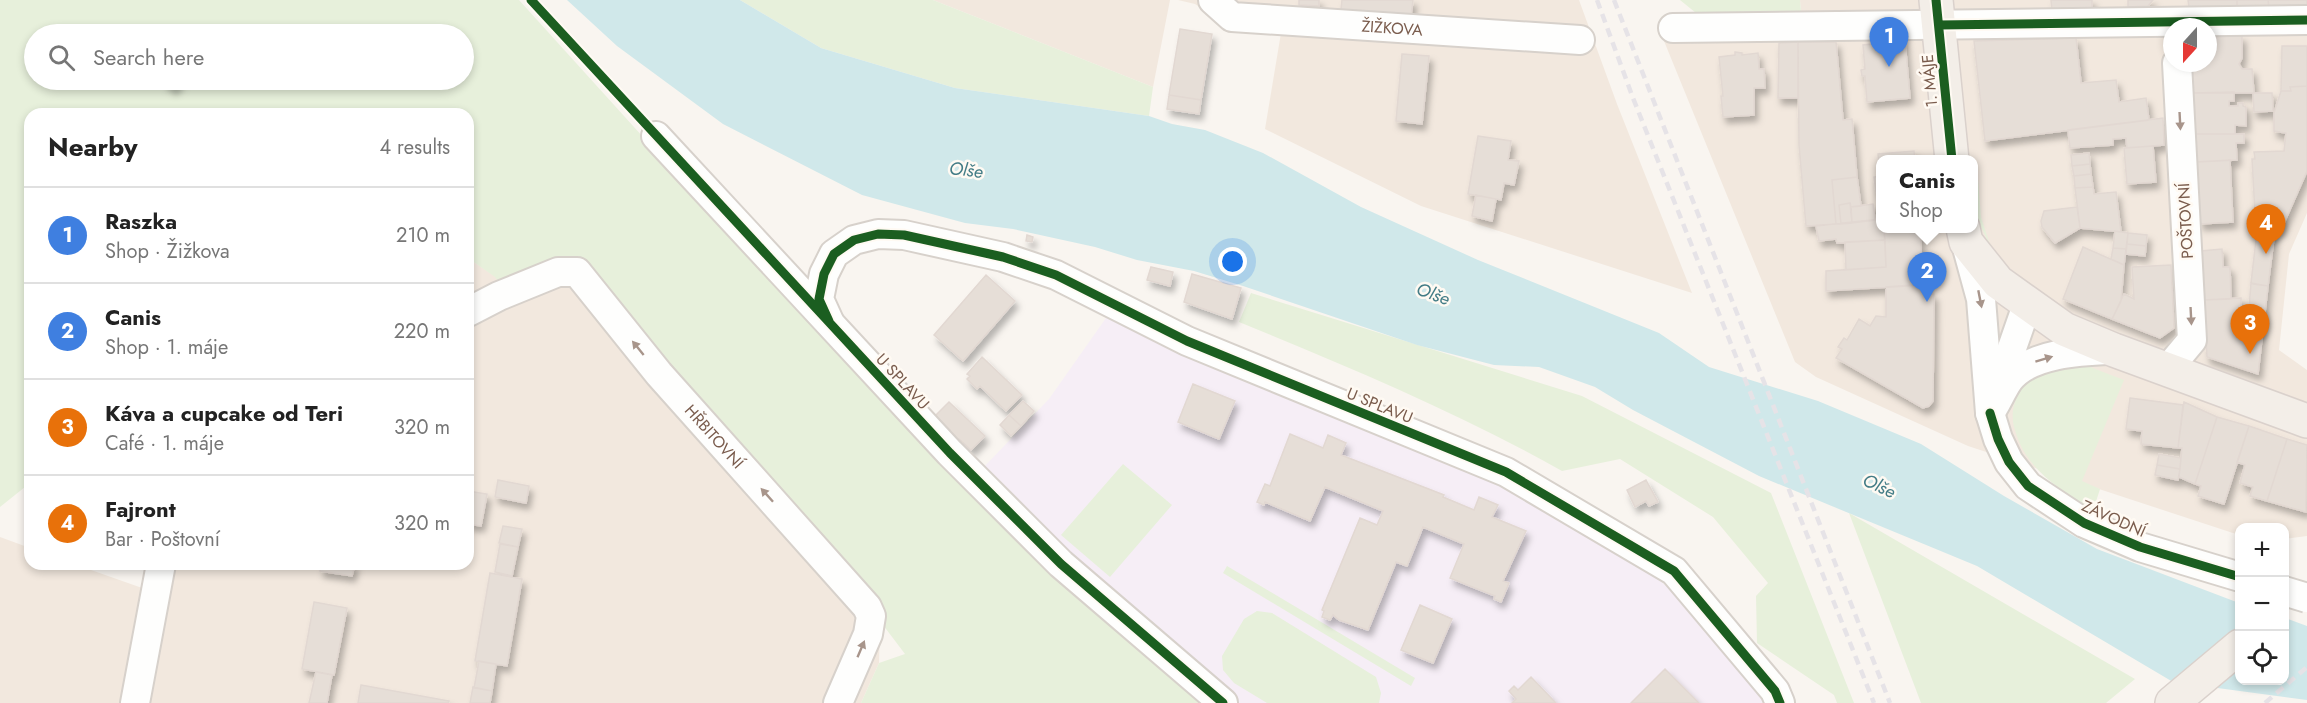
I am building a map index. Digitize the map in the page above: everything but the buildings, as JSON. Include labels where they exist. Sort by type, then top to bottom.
[{"type":"main road","name":"1. MÁJE","points":[[1938,12],[1952,155]]},
{"type":"main road","points":[[1964,235],[1998,282],[2064,329],[2167,370],[2303,417]]},
{"type":"main road","points":[[2289,604],[2307,588]]},
{"type":"main road","points":[[2172,703],[2235,650]]},
{"type":"street","name":"ŽIŽKOVA","points":[[1213,0],[1232,18],[1580,40]]},
{"type":"street","points":[[1673,28],[1853,27],[1938,12],[2307,20]]},
{"type":"street","name":"POŠTOVNÍ","points":[[2167,370],[2192,339],[2177,72]]},
{"type":"street","name":"U SPLAVU","points":[[656,136],[950,453],[1061,564],[1223,703]]},
{"type":"street","name":"U SPLAVU","points":[[829,321],[819,299],[824,274],[834,254],[854,240],[878,234],[904,235],[1003,257],[1056,275],[1186,341],[1506,472],[1674,571],[1775,691],[1780,703]]},
{"type":"street","points":[[1964,235],[1981,299],[1994,426]]},
{"type":"street","name":"HŘBITOVNÍ","points":[[474,309],[558,272],[578,272],[659,374],[867,607],[871,616],[868,634],[838,703]]},
{"type":"street","points":[[1994,426],[2027,304]]},
{"type":"street","points":[[1994,426],[2011,378],[2033,362],[2071,351],[2114,350]]},
{"type":"street","name":"ZÁVODNÍ","points":[[1994,426],[2009,462],[2028,486],[2084,523],[2140,547],[2235,576]]},
{"type":"street","points":[[135,703],[160,570]]},
{"type":"street","points":[[2289,593],[2307,598]]},
{"type":"shaded area","points":[[933,0],[1170,0],[1153,87]]},
{"type":"shaded area","points":[[1178,0],[1579,0],[1617,104],[1692,293],[1421,206],[1265,129],[1282,27],[1218,20],[1195,4]]},
{"type":"shaded area","points":[[1800,0],[2307,0],[2307,213],[2289,254],[2279,350],[2307,370],[2307,536],[2289,538],[2289,523],[2235,523],[2235,534],[1968,446],[1816,377],[1795,362],[1664,41],[1687,39],[1696,13],[1801,11]]},
{"type":"shaded area","points":[[571,256],[880,621],[879,663],[861,703],[0,703],[0,537],[24,546],[24,570],[91,570],[145,589],[148,570],[474,570],[474,262],[496,277],[506,292]]},
{"type":"shaded area","points":[[1106,318],[1471,468],[1631,557],[1713,625],[1772,703],[1236,703],[1050,536],[982,469],[1049,399]]},
{"type":"green space","points":[[0,0],[519,0],[653,148],[1203,703],[861,703],[879,663],[905,654],[880,621],[632,332],[572,256],[506,292],[495,277],[474,262],[474,108],[24,108],[24,488],[0,507]]},
{"type":"green space","points":[[740,0],[933,0],[1153,87],[1149,116],[955,88],[821,48]]},
{"type":"green space","points":[[1680,0],[1800,0],[1801,11],[1696,13]]},
{"type":"green space","points":[[1978,180],[1981,217],[1991,248],[1978,220]]},
{"type":"green space","points":[[1251,293],[1582,396],[1771,493],[1854,703],[1837,703],[1834,695],[1757,643],[1756,596],[1768,583],[1713,517],[1620,459],[1562,471],[1444,410],[1239,322]]},
{"type":"green space","points":[[2085,365],[2124,380],[2082,481],[2100,489],[2093,511],[2057,486],[2036,467],[2020,444],[2013,417],[2014,403],[2027,381],[2036,373],[2049,369]]},
{"type":"green space","points":[[1123,464],[1172,505],[1110,577],[1061,535]]},
{"type":"green space","points":[[1849,513],[2135,679],[2106,703],[1921,703]]},
{"type":"green space","points":[[1227,566],[1415,678],[1411,686],[1223,573]]},
{"type":"green space","points":[[1257,611],[1272,613],[1376,677],[1381,693],[1379,703],[1267,703],[1234,683],[1223,670],[1222,656],[1244,619]]},
{"type":"water","name":"Olše","points":[[567,0],[740,0],[821,48],[955,88],[1149,116],[1172,124],[1205,130],[1263,153],[1361,207],[1478,260],[1659,333],[1709,367],[1818,401],[1921,444],[2004,496],[2097,549],[2235,601],[2235,685],[2289,685],[2289,619],[2307,626],[2307,700],[2173,682],[1977,566],[1759,476],[1633,410],[1595,387],[1539,367],[1494,365],[1417,345],[1194,271],[1137,260],[1095,247],[1013,229],[965,223],[862,195],[723,124],[617,46]]},
{"type":"railway","points":[[1597,0],[1633,98],[1874,703]]},
{"type":"railway","points":[[1614,0],[1890,703]]},
{"type":"railway","points":[[2265,703],[2307,667]]},
{"type":"cycle path","points":[[531,0],[950,453],[1061,564],[1223,703]]},
{"type":"cycle path","points":[[1936,0],[1952,155]]},
{"type":"cycle path","points":[[1939,25],[2307,20]]},
{"type":"cycle path","points":[[829,321],[819,299],[824,274],[834,254],[854,240],[878,234],[904,235],[1003,257],[1056,275],[1187,341],[1506,472],[1674,571],[1775,691],[1780,703]]},
{"type":"cycle path","points":[[1990,413],[1998,439],[2009,462],[2028,486],[2084,523],[2140,547],[2235,576]]},
{"type":"place","name":"Raszka","points":[[1889,67]]},
{"type":"place","name":"Fajront","points":[[2266,254]]},
{"type":"place","name":"Canis","points":[[1927,302]]},
{"type":"place","name":"Káva a cupcake od Teri","points":[[2250,354]]}]
